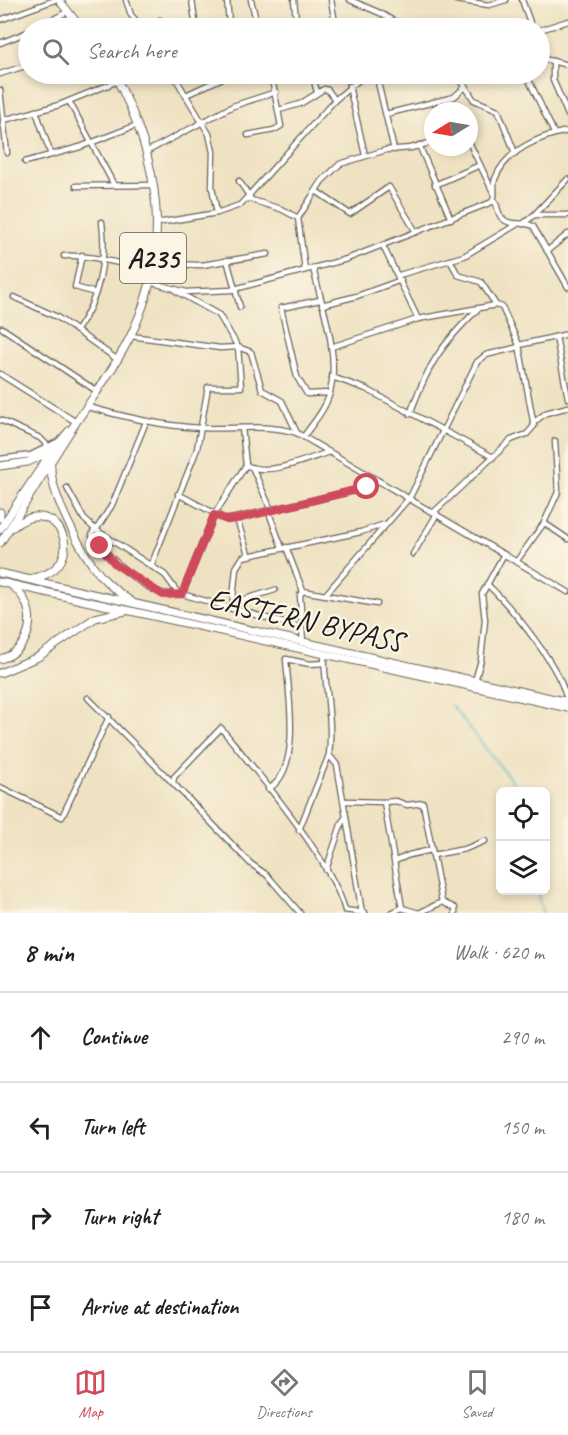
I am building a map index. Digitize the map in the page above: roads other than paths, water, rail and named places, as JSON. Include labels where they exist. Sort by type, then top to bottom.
[{"type":"highway","points":[[57,0],[72,18]]},
{"type":"highway","name":"A235","points":[[0,543],[3,531],[50,448],[76,423],[118,360],[131,336],[150,282],[157,223],[155,185],[140,124],[120,84]]},
{"type":"highway","name":"A235","points":[[3,531],[51,463],[71,429]]},
{"type":"highway","points":[[0,466],[28,462],[50,448]]},
{"type":"highway","points":[[0,672],[38,657],[94,618],[132,607],[90,562],[54,492],[51,463]]},
{"type":"highway","points":[[0,512],[0,518]]},
{"type":"highway","points":[[3,531],[20,521],[38,517],[52,521],[63,533],[65,549],[59,562],[48,573],[29,579]]},
{"type":"highway","name":"EASTERN BYPASS","points":[[0,573],[324,655],[567,701]]},
{"type":"highway","name":"EASTERN BYPASS","points":[[0,582],[132,607],[567,701]]},
{"type":"highway","points":[[0,659],[22,648],[29,635],[27,609],[17,590],[11,585]]},
{"type":"street","points":[[0,20],[57,0]]},
{"type":"street","points":[[126,0],[134,18]]},
{"type":"street","points":[[192,0],[195,18]]},
{"type":"street","points":[[227,0],[229,18]]},
{"type":"street","points":[[251,0],[256,18]]},
{"type":"street","points":[[294,0],[296,18]]},
{"type":"street","points":[[331,0],[334,18]]},
{"type":"street","points":[[350,0],[388,18]]},
{"type":"street","points":[[370,0],[370,8]]},
{"type":"street","points":[[456,0],[489,5],[506,0]]},
{"type":"street","points":[[522,0],[528,18]]},
{"type":"street","points":[[55,18],[67,12]]},
{"type":"street","points":[[550,27],[568,21]]},
{"type":"street","points":[[0,43],[18,36]]},
{"type":"street","points":[[550,61],[568,65]]},
{"type":"street","points":[[553,62],[553,80],[568,116]]},
{"type":"street","points":[[0,74],[18,68]]},
{"type":"street","points":[[4,120],[69,101],[111,84]]},
{"type":"street","points":[[179,84],[204,123],[213,152],[212,187],[217,213]]},
{"type":"street","points":[[186,95],[210,84]]},
{"type":"street","points":[[248,135],[274,130],[281,126],[274,84]]},
{"type":"street","points":[[315,84],[317,92]]},
{"type":"street","points":[[157,223],[217,213],[249,198],[352,84]]},
{"type":"street","points":[[378,84],[394,150]]},
{"type":"street","points":[[463,84],[477,102],[498,110],[515,153]]},
{"type":"street","points":[[531,84],[554,133]]},
{"type":"street","points":[[349,86],[365,155]]},
{"type":"street","points":[[386,114],[454,97],[465,87]]},
{"type":"street","points":[[0,90],[7,153]]},
{"type":"street","points":[[279,110],[300,104],[317,92],[328,90],[335,100]]},
{"type":"street","points":[[148,151],[234,106],[276,92]]},
{"type":"street","points":[[69,101],[114,185]]},
{"type":"street","points":[[36,111],[51,155]]},
{"type":"street","points":[[25,162],[91,143],[140,124]]},
{"type":"street","points":[[495,198],[494,183],[498,173],[515,153],[530,142],[568,130]]},
{"type":"street","points":[[305,270],[298,218],[332,170],[340,164],[365,155],[424,144]]},
{"type":"street","points":[[419,145],[451,219]]},
{"type":"street","points":[[476,156],[495,198],[500,216],[516,225]]},
{"type":"street","points":[[435,185],[480,165]]},
{"type":"street","points":[[486,178],[498,173]]},
{"type":"street","points":[[523,224],[568,179]]},
{"type":"street","points":[[239,181],[249,198],[281,209],[298,218]]},
{"type":"street","points":[[76,186],[155,185]]},
{"type":"street","points":[[316,191],[350,214],[385,187],[391,188],[416,232]]},
{"type":"street","points":[[150,282],[176,291],[203,293],[234,290],[383,246],[451,219],[495,198]]},
{"type":"street","points":[[534,215],[568,215]]},
{"type":"street","points":[[77,330],[95,293],[104,260],[102,222]]},
{"type":"street","points":[[330,393],[308,394],[300,383],[281,308],[357,297],[400,278],[475,251],[516,225],[523,224],[533,226],[568,287]]},
{"type":"street","points":[[548,251],[568,234]]},
{"type":"street","points":[[383,246],[418,319]]},
{"type":"street","points":[[64,256],[82,255],[152,266],[196,266],[268,254]]},
{"type":"street","points":[[82,255],[75,287],[95,293]]},
{"type":"street","points":[[227,260],[240,307]]},
{"type":"street","points":[[450,260],[458,275],[481,282],[496,305]]},
{"type":"street","points":[[304,436],[325,406],[330,393],[332,377],[331,347],[313,268]]},
{"type":"street","points":[[151,566],[197,449],[208,387],[241,387],[238,347],[219,315],[184,298],[176,291]]},
{"type":"street","points":[[14,297],[57,317],[118,360]]},
{"type":"street","points":[[331,347],[418,319],[496,305],[502,307],[519,346],[534,422],[531,431],[516,436],[436,513],[413,554]]},
{"type":"street","points":[[410,414],[425,373],[449,337],[478,309]]},
{"type":"street","points":[[2,327],[98,392]]},
{"type":"street","points":[[326,594],[410,497],[443,428],[482,357],[568,334]]},
{"type":"street","points":[[131,336],[220,348],[238,347],[251,352],[262,390],[282,401],[297,433]]},
{"type":"street","points":[[556,337],[568,398]]},
{"type":"street","points":[[0,376],[76,423]]},
{"type":"street","points":[[332,377],[366,388],[410,414],[443,428],[493,457]]},
{"type":"street","points":[[88,407],[146,422],[201,428],[281,428],[297,433],[568,591]]},
{"type":"street","points":[[534,422],[552,411],[568,407]]},
{"type":"street","points":[[0,420],[32,434],[50,448]]},
{"type":"street","points":[[146,422],[112,505],[92,536],[115,564],[163,595],[180,594],[302,628]]},
{"type":"street","points":[[180,594],[214,515],[246,465],[242,428]]},
{"type":"street","points":[[516,562],[544,523],[559,488],[555,466],[555,441]]},
{"type":"street","points":[[0,459],[22,458],[50,448]]},
{"type":"street","points":[[246,465],[253,469],[281,466],[329,452]]},
{"type":"street","points":[[253,469],[303,591]]},
{"type":"street","points":[[178,495],[227,520],[358,490],[379,481]]},
{"type":"street","points":[[67,488],[84,519],[96,530],[171,581],[180,594]]},
{"type":"street","points":[[237,519],[249,554]]},
{"type":"street","points":[[232,609],[236,568],[239,561],[249,554],[361,532],[388,523]]},
{"type":"street","points":[[544,523],[568,539]]},
{"type":"street","points":[[475,681],[481,660],[484,630],[482,594],[504,554]]},
{"type":"street","points":[[487,584],[516,613],[563,687],[567,701]]},
{"type":"street","points":[[233,603],[275,590]]},
{"type":"street","points":[[303,591],[377,604]]},
{"type":"street","points":[[303,591],[300,595],[303,643]]},
{"type":"street","points":[[300,830],[329,755],[331,738],[324,655]]},
{"type":"street","points":[[268,789],[275,786],[292,738],[286,659],[310,664],[324,663]]},
{"type":"street","points":[[88,698],[251,864],[267,875],[300,913]]},
{"type":"street","points":[[0,787],[62,816],[109,717]]},
{"type":"street","points":[[173,783],[174,777],[221,728],[300,830],[341,895],[344,912],[364,913],[346,817],[346,801],[338,765],[329,755]]},
{"type":"street","points":[[346,801],[396,801],[407,805],[423,803],[442,902]]},
{"type":"street","points":[[384,802],[402,908]]},
{"type":"street","points":[[326,870],[342,822],[346,817]]},
{"type":"street","points":[[395,861],[409,855],[465,849],[485,841]]},
{"type":"street","points":[[391,913],[402,908],[419,913],[442,902]]},
{"type":"street","points":[[442,902],[455,908],[454,913]]},
{"type":"waterway","points":[[451,705],[512,781],[513,787]]},
{"type":"waterway","points":[[538,895],[542,913]]}]
